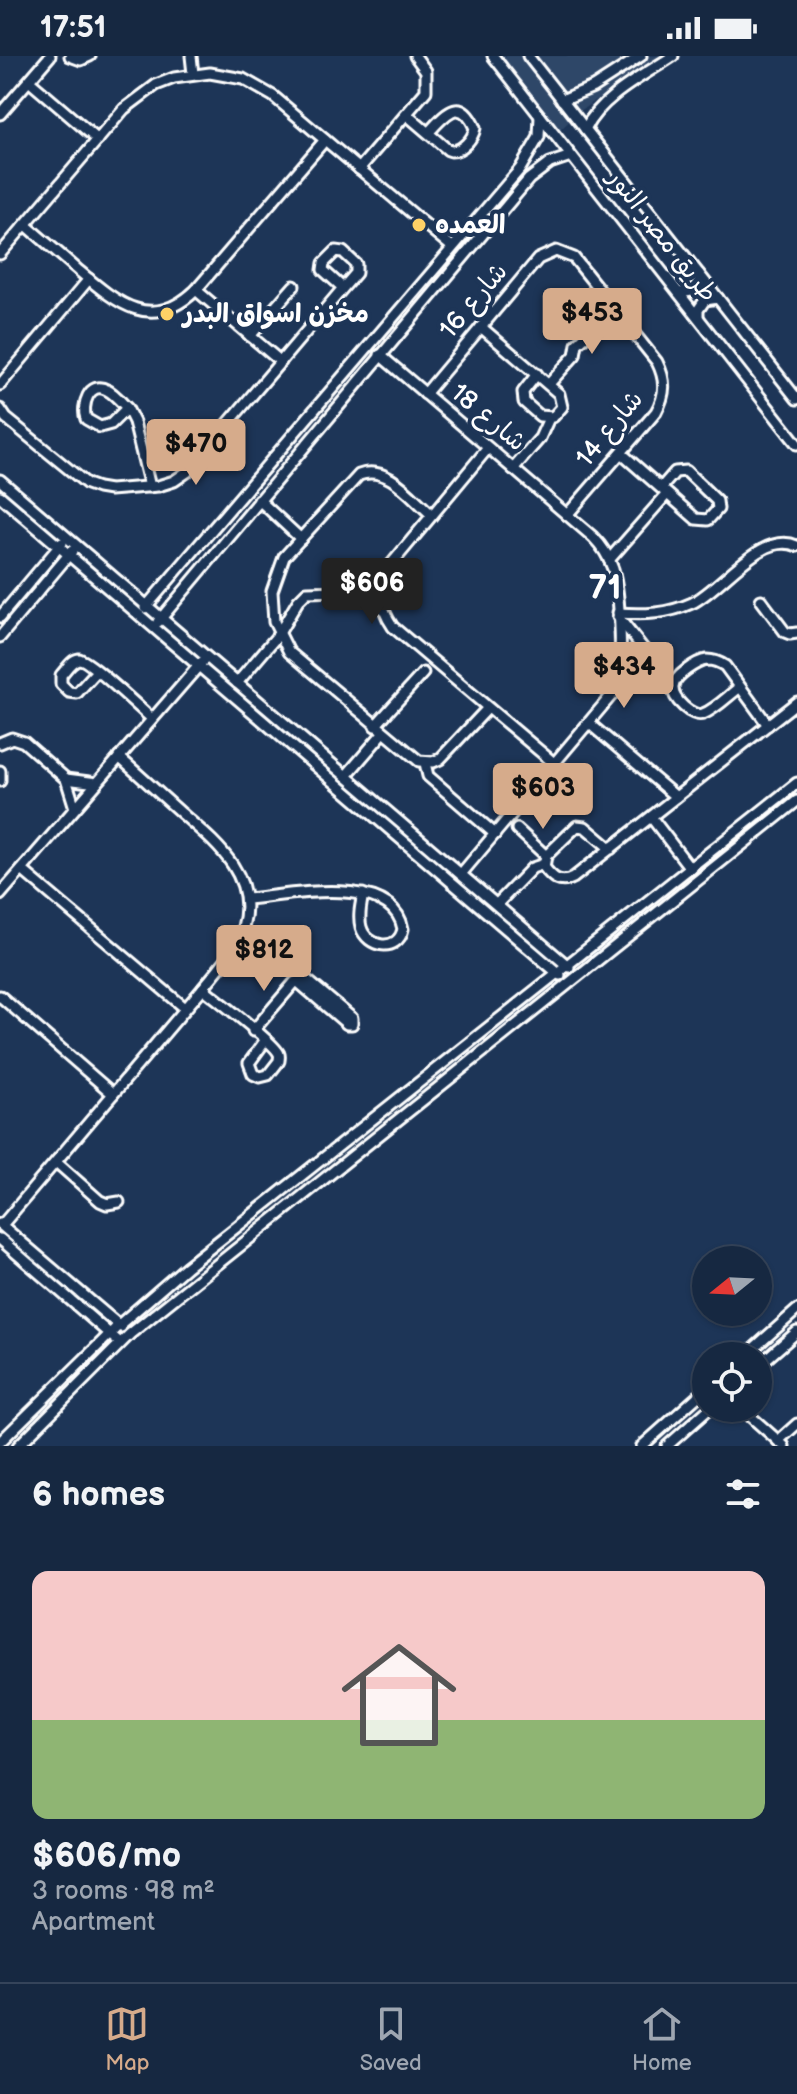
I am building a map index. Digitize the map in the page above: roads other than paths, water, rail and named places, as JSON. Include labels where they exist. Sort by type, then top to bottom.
[{"type":"street","points":[[0,114],[50,56]]},
{"type":"street","points":[[70,56],[81,60],[90,56]]},
{"type":"street","points":[[191,56],[193,74]]},
{"type":"street","points":[[359,169],[424,95],[426,71],[415,56]]},
{"type":"street","name":"طريق مصر النور","points":[[493,56],[797,444]]},
{"type":"street","name":"طريق مصر النور","points":[[528,56],[797,399]]},
{"type":"street","points":[[562,100],[602,81],[641,56]]},
{"type":"street","points":[[585,129],[594,114],[612,97],[673,56]]},
{"type":"street","points":[[0,254],[139,96],[156,85],[193,74],[227,75],[258,86],[452,247]]},
{"type":"street","points":[[29,81],[98,140]]},
{"type":"street","points":[[602,81],[612,97]]},
{"type":"street","points":[[407,115],[428,133],[448,150],[461,148],[475,128],[462,112],[455,109],[448,111],[428,133]]},
{"type":"street","points":[[138,615],[529,157],[539,137],[540,116]]},
{"type":"street","points":[[26,225],[118,302],[144,312],[173,307],[196,290],[325,140]]},
{"type":"street","points":[[153,628],[536,172],[571,156]]},
{"type":"street","name":"شارع 16","points":[[425,394],[538,259],[556,251],[574,258],[657,362]]},
{"type":"street","points":[[679,293],[692,291],[699,281],[699,274]]},
{"type":"street","points":[[0,385],[89,279]]},
{"type":"street","points":[[250,336],[294,286]]},
{"type":"street","points":[[0,409],[6,418],[87,484],[110,490],[150,487],[174,481],[187,472],[343,288]]},
{"type":"street","points":[[196,290],[281,362]]},
{"type":"street","points":[[698,317],[700,305],[705,300],[718,298]]},
{"type":"street","points":[[407,300],[418,310]]},
{"type":"street","points":[[549,384],[575,355],[577,344],[615,309]]},
{"type":"street","points":[[481,327],[549,384],[559,394],[563,402],[557,414],[549,418],[540,416],[523,398],[525,389],[537,374]]},
{"type":"street","name":"شارع 18","points":[[380,355],[598,542],[609,560]]},
{"type":"street","name":"شارع 14","points":[[567,515],[661,403],[664,382],[657,362]]},
{"type":"street","points":[[127,408],[111,424],[100,427],[86,419],[83,408],[86,398],[93,390],[100,388],[107,390],[127,408],[134,422],[150,487]]},
{"type":"street","points":[[332,389],[344,398]]},
{"type":"street","points":[[513,469],[540,438],[549,418]]},
{"type":"street","points":[[488,448],[389,567],[381,585],[382,607],[393,627],[555,764]]},
{"type":"street","points":[[461,874],[590,724],[619,683],[618,615],[609,560],[664,491],[675,472],[686,471],[717,501],[718,509],[708,520],[696,519],[664,491],[621,453]]},
{"type":"street","points":[[432,515],[387,475],[365,473],[353,479],[284,557],[274,579],[271,605],[278,635],[289,652],[413,759],[433,762],[447,754],[488,708]]},
{"type":"street","points":[[0,480],[578,974]]},
{"type":"street","points":[[0,496],[568,982]]},
{"type":"street","points":[[259,500],[301,539]]},
{"type":"street","points":[[0,617],[67,537]]},
{"type":"street","points":[[618,615],[652,614],[677,609],[700,599],[765,546],[780,542],[797,546]]},
{"type":"street","points":[[0,637],[76,545]]},
{"type":"street","points":[[237,683],[278,635],[298,601],[307,592],[380,595]]},
{"type":"street","points":[[761,600],[785,632],[797,633]]},
{"type":"street","points":[[618,615],[673,686]]},
{"type":"street","points":[[0,895],[207,656]]},
{"type":"street","points":[[740,687],[707,712],[698,715],[688,711],[674,694],[673,686],[676,679],[697,663],[708,660],[725,666],[768,725]]},
{"type":"street","points":[[346,776],[423,673],[422,669],[433,661]]},
{"type":"street","points":[[97,671],[152,719]]},
{"type":"street","points":[[506,821],[545,860],[556,880],[564,882],[611,849],[797,702]]},
{"type":"street","points":[[590,724],[676,797]]},
{"type":"street","points":[[0,743],[12,738],[20,740],[66,779],[75,808]]},
{"type":"street","points":[[119,757],[226,854],[239,876],[246,899],[246,913],[239,937],[203,988],[1,1224],[130,1334]]},
{"type":"street","points":[[425,763],[428,776],[495,834]]},
{"type":"street","points":[[0,771],[0,781]]},
{"type":"street","points":[[66,779],[97,783]]},
{"type":"street","points":[[0,1442],[109,1334],[186,1267],[797,783]]},
{"type":"street","points":[[18,1446],[130,1334],[797,801]]},
{"type":"street","points":[[651,817],[690,868]]},
{"type":"street","points":[[497,904],[573,829],[580,826],[611,849]]},
{"type":"street","points":[[22,870],[185,1008]]},
{"type":"street","points":[[246,899],[343,891],[363,894],[395,910],[403,929],[398,940],[380,945],[365,935],[360,924],[363,894]]},
{"type":"street","points":[[253,1031],[297,981],[308,981],[352,1018],[352,1024],[347,1024],[297,981]]},
{"type":"street","points":[[203,988],[265,1041]]},
{"type":"street","points":[[0,996],[113,1094]]},
{"type":"street","points":[[56,1162],[100,1201],[111,1205],[119,1202]]},
{"type":"street","points":[[0,1239],[120,1343]]},
{"type":"street","points":[[761,1342],[797,1310]]},
{"type":"street","points":[[772,1354],[797,1332]]},
{"type":"street","points":[[642,1446],[692,1401]]},
{"type":"street","points":[[667,1446],[694,1422]]},
{"type":"street","points":[[757,1422],[781,1443],[797,1424]]},
{"type":"place","name":"العمده","points":[[419,225]]},
{"type":"place","name":"مخزن اسواق البدر","points":[[167,314]]},
{"type":"district","name":"71","points":[[605,587]]}]
